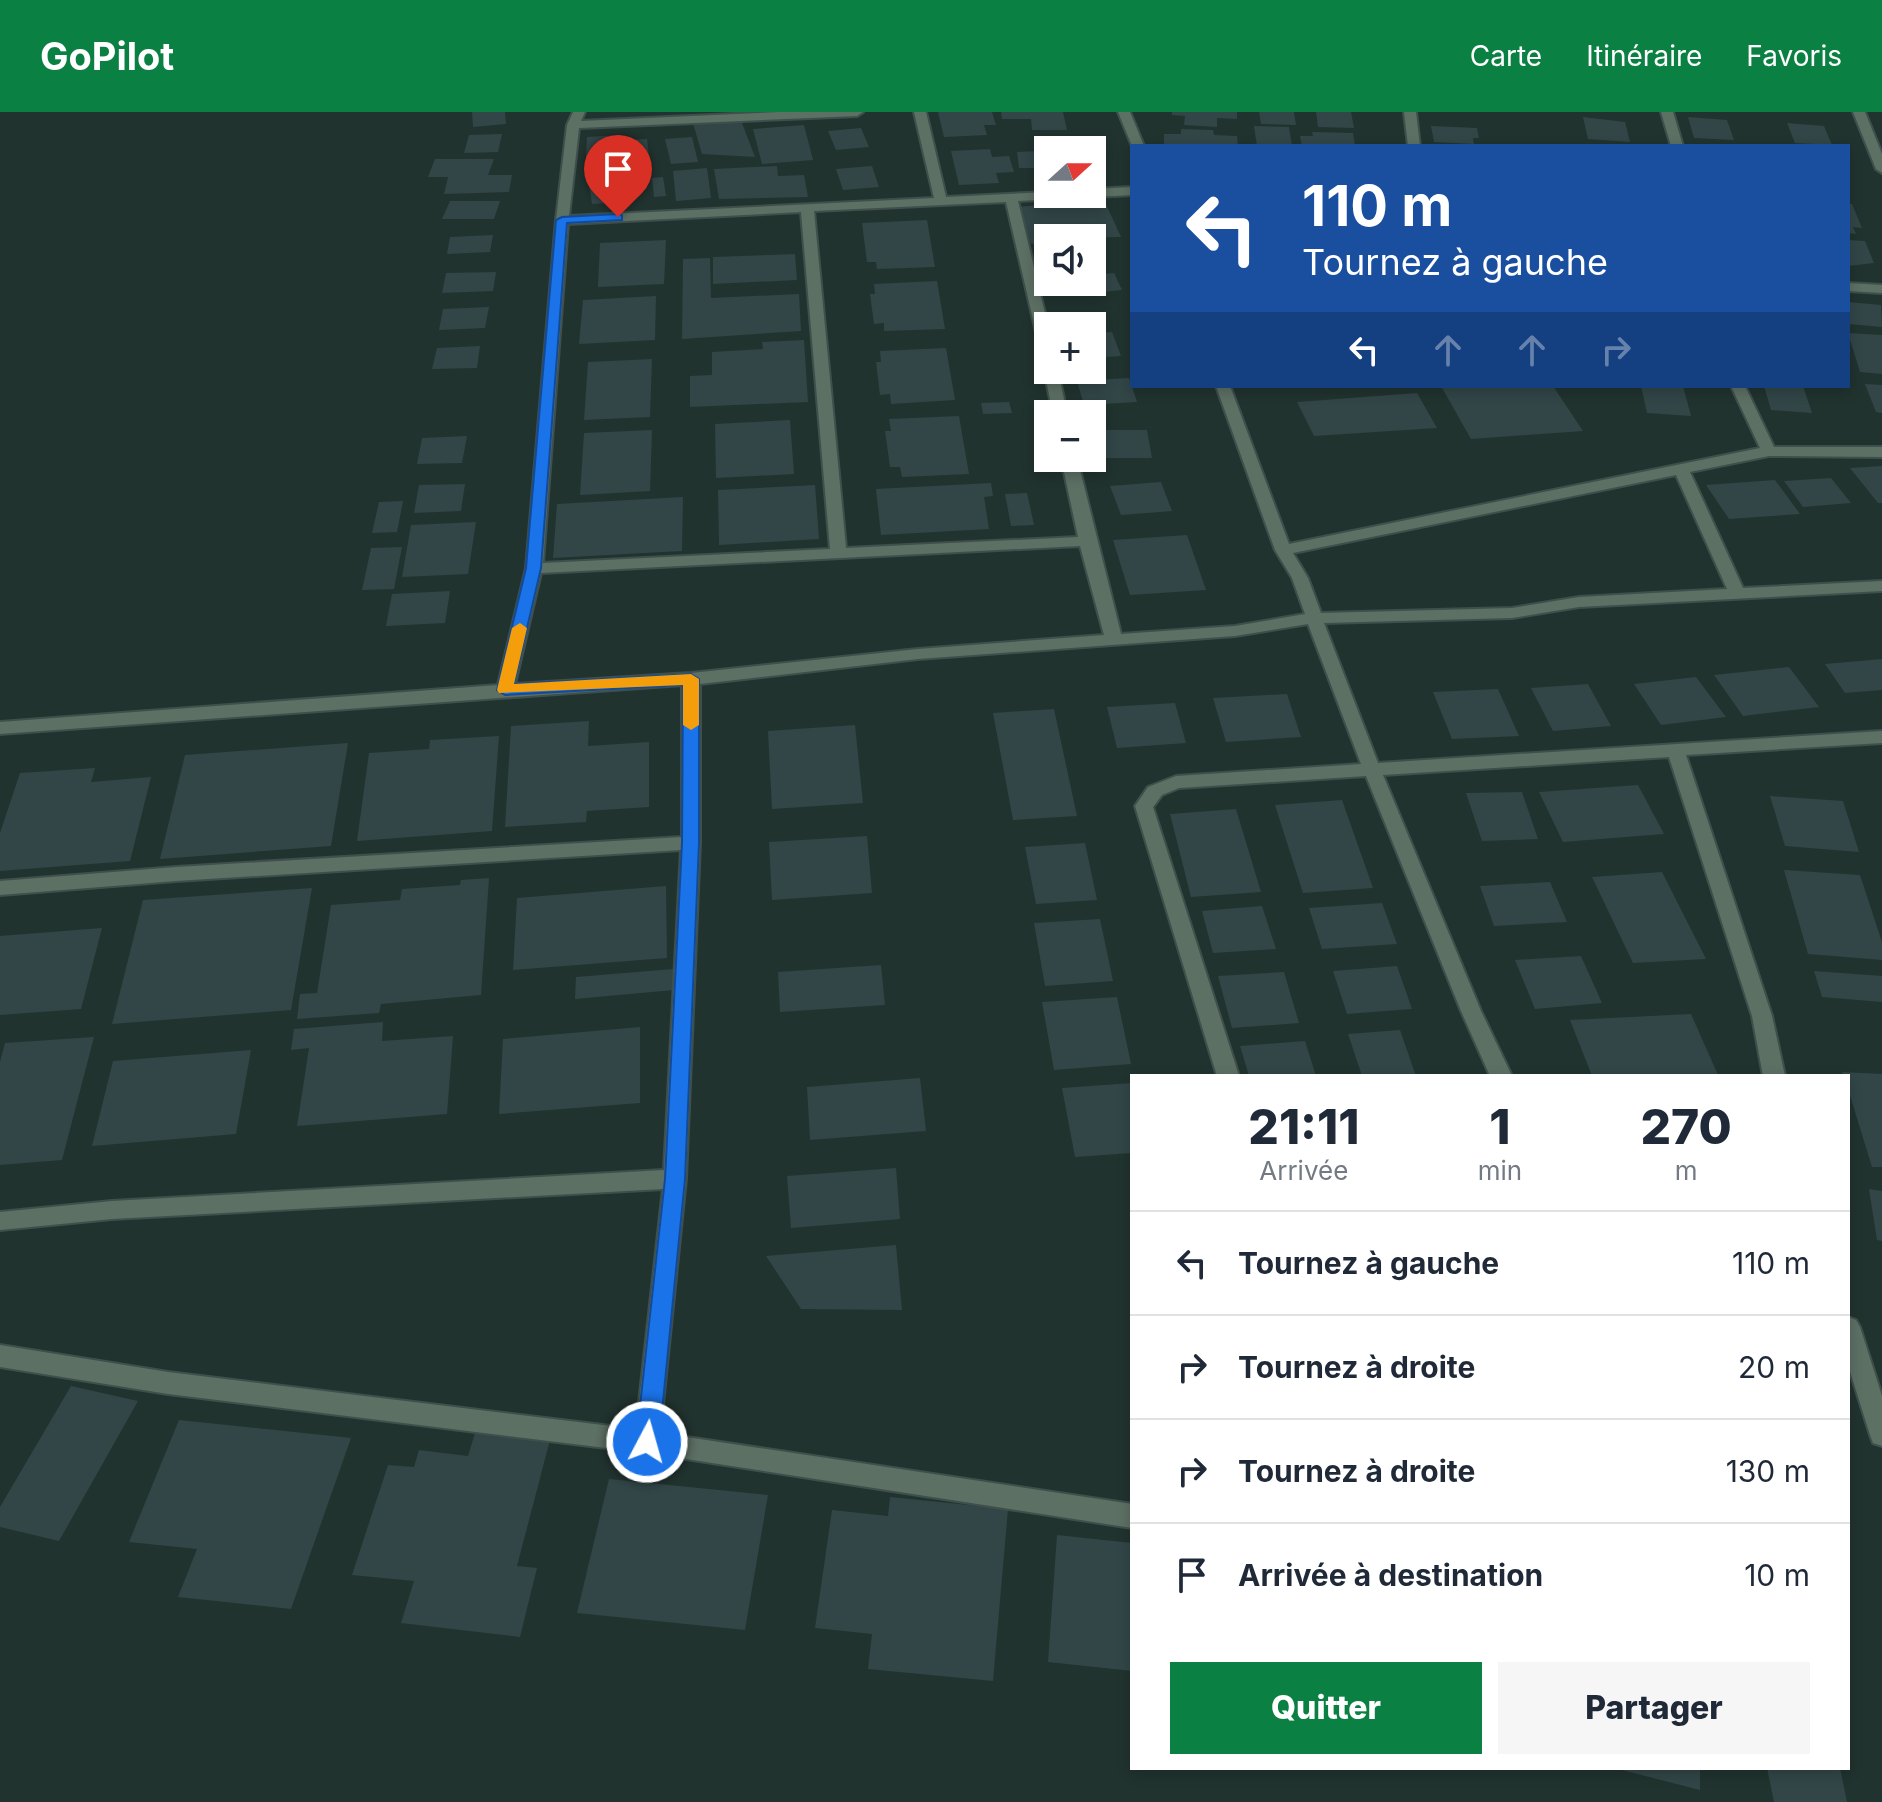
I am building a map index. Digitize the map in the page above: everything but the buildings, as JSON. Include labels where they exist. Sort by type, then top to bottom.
[{"type":"street","points":[[505,690],[534,568],[562,220],[576,119],[857,112]]},
{"type":"street","points":[[920,112],[941,201]]},
{"type":"street","points":[[1124,112],[1137,144]]},
{"type":"street","points":[[1410,112],[1414,144]]},
{"type":"street","points":[[1667,112],[1676,144]]},
{"type":"street","points":[[1859,112],[1882,169]]},
{"type":"street","points":[[1106,192],[1130,191]]},
{"type":"street","points":[[562,220],[1034,197]]},
{"type":"street","points":[[1011,198],[1038,312]]},
{"type":"street","points":[[807,206],[838,553]]},
{"type":"street","points":[[1850,287],[1882,289]]},
{"type":"street","points":[[1224,388],[1283,550],[1300,578],[1342,696],[1471,1011],[1500,1074]]},
{"type":"street","points":[[1739,388],[1769,451]]},
{"type":"street","points":[[1283,550],[1769,451],[1882,452]]},
{"type":"street","points":[[1681,469],[1737,593]]},
{"type":"street","points":[[1072,472],[1113,637]]},
{"type":"street","points":[[534,568],[1087,541]]},
{"type":"street","points":[[0,728],[691,679],[918,654],[1113,637],[1235,631],[1313,618],[1512,613],[1579,602],[1882,586]]},
{"type":"street","points":[[647,1442],[675,1179],[691,843],[691,679]]},
{"type":"street","points":[[1227,1074],[1144,806],[1155,791],[1176,782],[1882,737]]},
{"type":"street","points":[[1675,748],[1762,1016],[1774,1074]]},
{"type":"street","points":[[0,888],[176,874],[691,843]]},
{"type":"street","points":[[0,1221],[128,1209],[675,1179]]},
{"type":"street","points":[[1850,1333],[1882,1435]]},
{"type":"street","points":[[0,1356],[168,1383],[647,1442],[1130,1516]]},
{"type":"slow traffic","points":[[520,628],[505,690],[691,679],[691,725]]},
{"type":"route","points":[[618,217],[562,220],[534,568],[505,690],[691,679],[691,843],[675,1179],[647,1442]]}]
